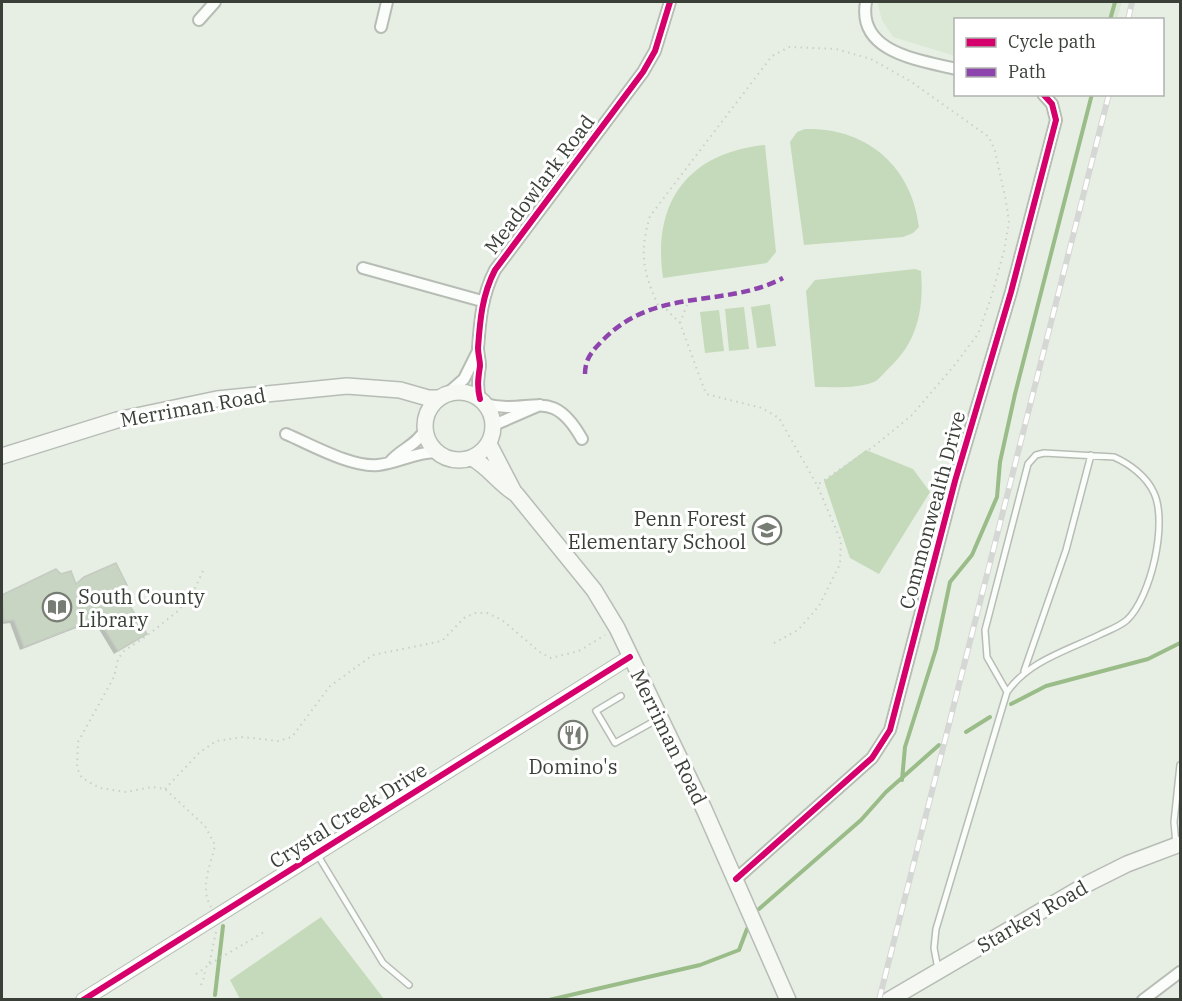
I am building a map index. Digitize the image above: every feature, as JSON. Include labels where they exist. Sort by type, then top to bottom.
[{"type":"main road","name":"Merriman Road","points":[[2,456],[117,420],[217,399],[347,386],[443,396]]},
{"type":"main road","name":"Merriman Road","points":[[390,390],[415,406],[425,426]]},
{"type":"main road","points":[[464,392],[483,401],[494,425],[489,444],[472,458],[453,460],[436,452],[430,446],[425,426],[430,408],[443,396],[464,392]]},
{"type":"main road","name":"Merriman Road","points":[[489,444],[516,494],[594,590],[617,628],[735,879],[788,999]]},
{"type":"main road","name":"Merriman Road","points":[[472,458],[516,494]]},
{"type":"main road","name":"Starkey Road","points":[[888,999],[1089,883],[1127,864],[1178,845]]},
{"type":"street","points":[[199,20],[215,2]]},
{"type":"street","points":[[381,27],[387,2]]},
{"type":"street","name":"Meadowlark Road","points":[[483,401],[477,386],[480,365],[478,351],[483,301],[495,270],[643,72],[659,42],[670,2]]},
{"type":"street","points":[[866,2],[866,18],[870,29],[884,47],[895,53],[954,68]]},
{"type":"street","name":"Commonwealth Drive","points":[[735,879],[872,758],[890,730],[955,481],[1011,292],[1054,129],[1055,111],[1045,96]]},
{"type":"street","points":[[363,268],[483,301]]},
{"type":"street","name":"Meadowlark Road","points":[[443,396],[460,385],[478,351]]},
{"type":"street","points":[[483,401],[504,407],[526,404],[552,406],[563,412],[582,439]]},
{"type":"street","points":[[494,425],[540,405]]},
{"type":"street","points":[[389,462],[395,454],[416,443],[425,426]]},
{"type":"street","points":[[286,434],[354,461],[378,465],[400,462],[421,453],[436,452]]},
{"type":"street","name":"Crystal Creek Drive","points":[[91,997],[216,916],[317,855],[630,657]]},
{"type":"street","points":[[1143,999],[1180,972]]},
{"type":"lane","points":[[1007,692],[987,657],[985,630],[1028,464],[1036,455],[1044,453],[1091,455],[1123,461],[1149,484],[1155,493],[1159,516],[1158,538],[1140,601],[1126,621],[1023,672]]},
{"type":"lane","points":[[939,970],[934,948],[936,929],[1007,692],[1023,672],[1066,550],[1091,455]]},
{"type":"lane","points":[[621,696],[596,711],[615,743],[660,718]]},
{"type":"lane","points":[[1178,845],[1180,765]]},
{"type":"lane","points":[[317,855],[383,963],[409,985]]},
{"type":"path","points":[[774,643],[798,630],[819,606],[840,564],[841,541],[817,485],[779,418],[762,408],[706,394],[681,323],[660,305],[645,276],[643,240],[650,216],[772,57],[789,47],[836,49],[871,59],[910,81],[989,137],[1001,175],[1009,222],[992,298],[978,334],[911,416],[873,447],[817,485]]},
{"type":"path","points":[[681,323],[689,300]]},
{"type":"path","points":[[203,571],[194,590],[178,611],[124,651],[118,659],[110,684],[78,741],[77,768],[88,782],[100,788],[119,791],[165,789],[199,753],[216,741],[243,737],[278,741],[292,737],[326,690],[373,655],[442,641],[464,618],[475,613],[487,613],[502,620],[541,653],[551,658],[579,651],[617,628]]},
{"type":"path","points":[[165,789],[205,826],[215,841],[206,894],[218,924],[209,965]]},
{"type":"path","points":[[196,974],[264,932]]},
{"type":"path","points":[[201,985],[205,975],[204,969]]},
{"type":"shaded area","points":[[877,2],[1122,2],[1117,18],[954,18],[954,56],[893,37],[882,20]]},
{"type":"green space","points":[[805,129],[827,130],[848,135],[882,154],[907,186],[915,205],[919,227],[913,233],[903,237],[804,245],[790,142],[797,132]]},
{"type":"green space","points":[[765,145],[776,252],[767,263],[663,278],[661,251],[663,226],[670,205],[681,186],[696,171],[715,158],[738,150]]},
{"type":"green space","points":[[915,269],[921,271],[920,311],[913,336],[899,358],[878,380],[870,384],[815,387],[806,291],[815,280]]},
{"type":"green space","points":[[770,304],[776,346],[757,348],[751,307]]},
{"type":"green space","points":[[744,307],[749,349],[729,351],[725,309]]},
{"type":"green space","points":[[719,310],[724,351],[705,353],[700,312]]},
{"type":"green space","points":[[866,450],[913,469],[930,492],[879,574],[850,558],[824,481]]},
{"type":"green space","points":[[321,917],[384,999],[240,999],[230,980]]},
{"type":"building","name":"South County Library","points":[[116,563],[127,585],[124,586],[128,593],[124,596],[147,634],[118,651],[98,618],[24,647],[14,620],[4,621],[2,595],[56,569],[61,574],[71,571],[76,584],[84,577]]},
{"type":"waterway","points":[[1111,18],[1115,2]]},
{"type":"waterway","points":[[902,780],[905,747],[936,649],[950,582],[972,555],[997,497],[1000,462],[1015,394],[1091,96]]},
{"type":"waterway","points":[[1011,704],[1046,686],[1148,659],[1180,643]]},
{"type":"waterway","points":[[966,732],[990,717]]},
{"type":"waterway","points":[[759,909],[861,820],[886,792],[939,745]]},
{"type":"waterway","points":[[215,995],[223,926]]},
{"type":"waterway","points":[[549,1000],[700,965],[739,950],[747,929]]},
{"type":"railway","points":[[1128,18],[1132,2]]},
{"type":"railway","points":[[879,1000],[1108,96]]},
{"type":"marked path","points":[[585,374],[588,359],[600,343],[624,322],[646,311],[691,300],[738,293],[783,278]]},
{"type":"cycle path","points":[[480,399],[478,348],[482,308],[495,270],[643,72],[655,51],[670,2]]},
{"type":"cycle path","points":[[736,879],[872,758],[890,730],[955,481],[1011,292],[1056,120],[1052,104],[1045,96]]},
{"type":"cycle path","points":[[83,1000],[630,657]]},
{"type":"place","name":"Penn Forest Elementary School","points":[[767,530]]},
{"type":"place","name":"South County Library","points":[[57,607]]},
{"type":"place","name":"Domino's","points":[[573,735]]}]
